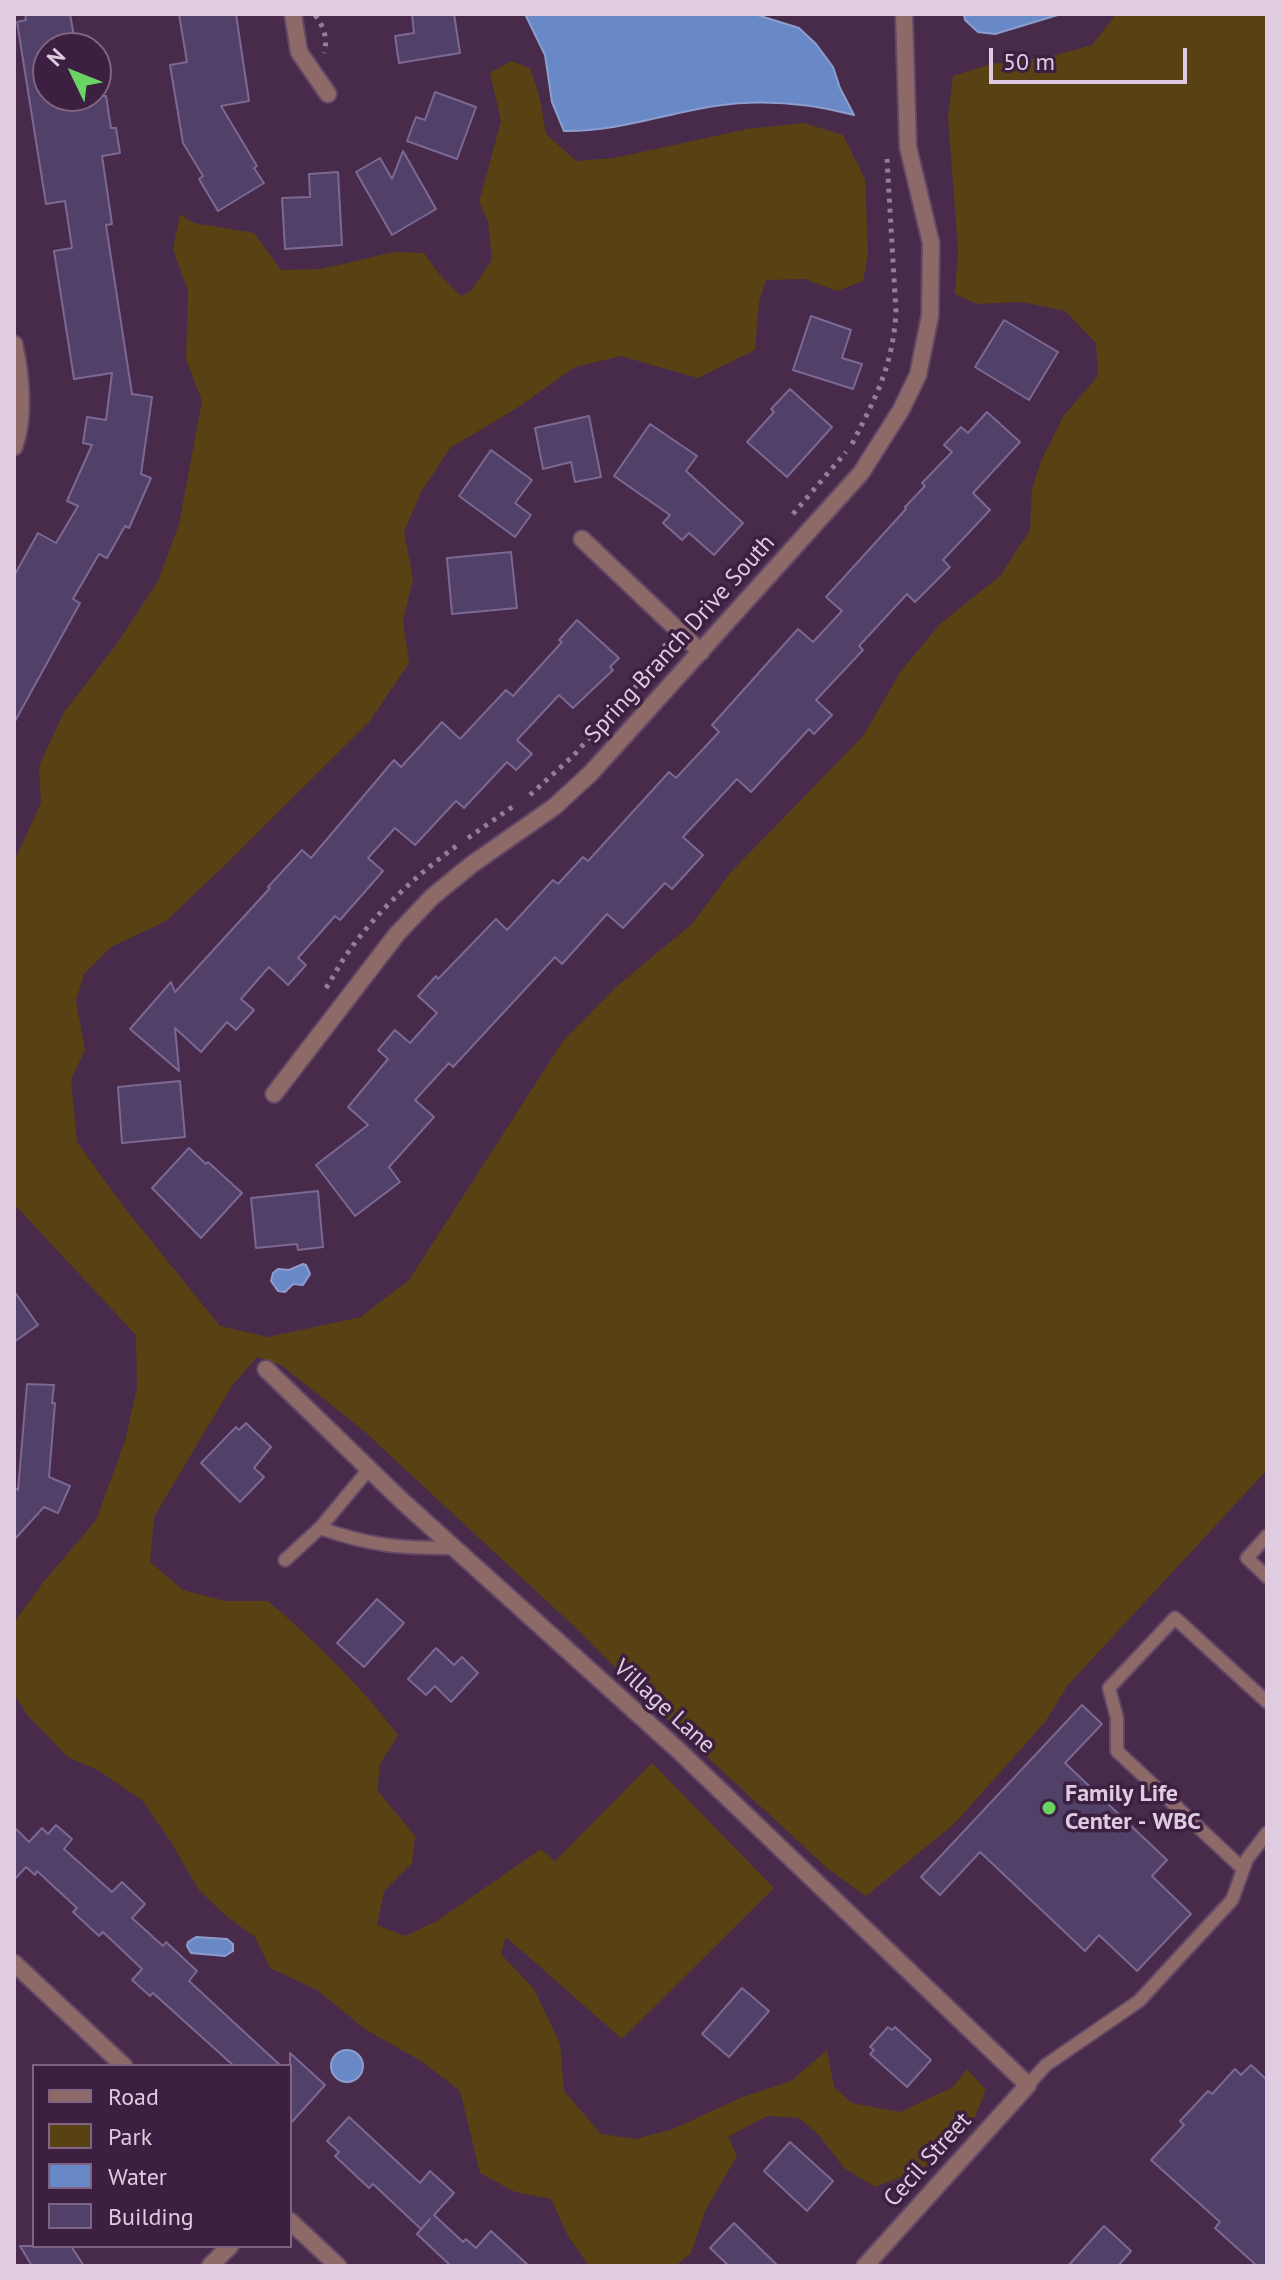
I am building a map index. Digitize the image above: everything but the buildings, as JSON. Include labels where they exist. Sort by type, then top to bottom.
[{"type":"street","points":[[293,14],[299,52],[328,94]]},
{"type":"street","name":"Spring Branch Drive South","points":[[274,1094],[397,934],[432,897],[471,865],[554,807],[591,773],[861,473],[901,410],[918,375],[930,316],[931,243],[908,147],[904,14]]},
{"type":"street","points":[[14,344],[18,364],[19,432],[14,447]]},
{"type":"street","points":[[582,539],[701,652]]},
{"type":"street","name":"Village Lane","points":[[266,1369],[453,1548],[678,1750],[1028,2085]]},
{"type":"street","points":[[14,1963],[122,2064]]},
{"type":"street","name":"Cecil Street","points":[[865,2266],[1028,2085]]},
{"type":"street","points":[[292,2223],[338,2266]]},
{"type":"street","points":[[210,2266],[228,2248]]},
{"type":"lane","points":[[285,1560],[320,1528],[369,1469]]},
{"type":"lane","points":[[320,1528],[356,1541],[393,1548],[453,1548]]},
{"type":"lane","points":[[1267,1536],[1247,1558],[1267,1577]]},
{"type":"lane","points":[[1243,1869],[1117,1751],[1117,1718],[1109,1688],[1175,1618],[1267,1702]]},
{"type":"lane","points":[[1028,2085],[1046,2065],[1139,2001],[1232,1900],[1247,1859],[1267,1833]]},
{"type":"path","points":[[791,517],[824,476],[839,463],[852,443],[889,365],[896,312],[887,155]]},
{"type":"path","points":[[318,999],[349,951],[378,916],[421,874],[533,793],[573,756],[634,689],[647,673],[652,660],[679,632]]},
{"type":"green space","points":[[1116,14],[1267,14],[1267,1470],[1068,1685],[1045,1722],[954,1824],[866,1896],[828,1869],[364,1431],[281,1365],[257,1357],[232,1386],[154,1517],[150,1562],[183,1590],[225,1601],[268,1601],[337,1665],[398,1735],[380,1764],[377,1790],[415,1836],[412,1863],[384,1891],[377,1925],[405,1936],[437,1921],[541,1849],[555,1861],[652,1763],[774,1888],[622,2039],[506,1937],[501,1954],[534,1989],[560,2044],[564,2091],[601,2134],[636,2139],[673,2129],[740,2098],[791,2081],[827,2050],[834,2087],[852,2103],[900,2112],[953,2087],[967,2069],[986,2090],[971,2126],[922,2169],[875,2187],[844,2168],[819,2135],[799,2118],[767,2116],[728,2137],[737,2156],[706,2209],[691,2253],[675,2266],[589,2266],[568,2236],[551,2199],[515,2192],[480,2173],[460,2091],[421,2061],[365,2029],[317,1990],[270,1968],[255,1937],[225,1915],[199,1890],[142,1800],[99,1771],[68,1757],[28,1716],[14,1694],[15,1621],[96,1520],[125,1441],[137,1388],[136,1335],[14,1204],[14,861],[41,803],[39,766],[64,712],[116,645],[158,581],[179,524],[202,401],[186,359],[188,291],[173,249],[180,214],[194,223],[254,233],[281,270],[321,269],[394,252],[424,253],[461,296],[471,291],[492,260],[488,221],[479,202],[501,121],[490,73],[511,61],[530,68],[540,99],[546,134],[576,161],[614,158],[747,129],[804,123],[843,135],[865,179],[868,253],[863,281],[837,291],[805,279],[766,280],[759,302],[755,350],[698,378],[621,356],[575,367],[517,408],[450,448],[420,494],[404,532],[413,579],[403,621],[409,663],[370,721],[166,921],[111,947],[84,974],[76,1001],[85,1050],[71,1079],[77,1142],[123,1206],[220,1326],[268,1337],[361,1317],[409,1280],[563,1041],[616,987],[693,923],[730,873],[863,736],[901,671],[940,624],[1001,575],[1030,530],[1032,489],[1041,461],[1064,415],[1098,376],[1096,343],[1065,311],[1023,302],[977,304],[955,294],[958,250],[948,116],[953,76],[991,64],[1049,57],[1092,45]]},
{"type":"water","points":[[525,14],[754,14],[799,28],[816,44],[833,67],[854,115],[802,105],[750,103],[715,106],[602,129],[564,131],[552,102],[545,55]]},
{"type":"water","points":[[964,14],[1061,14],[995,34],[978,32],[965,20]]},
{"type":"water","points":[[303,1264],[310,1274],[303,1285],[293,1284],[285,1292],[278,1291],[271,1281],[273,1273]]},
{"type":"water","points":[[196,1937],[227,1939],[233,1944],[233,1951],[225,1956],[191,1953],[188,1942]]},
{"type":"water","points":[[347,2050],[358,2055],[363,2066],[358,2077],[347,2082],[336,2077],[331,2066],[336,2055]]},
{"type":"place","name":"Family Life Center - WBC","points":[[1049,1808]]}]
